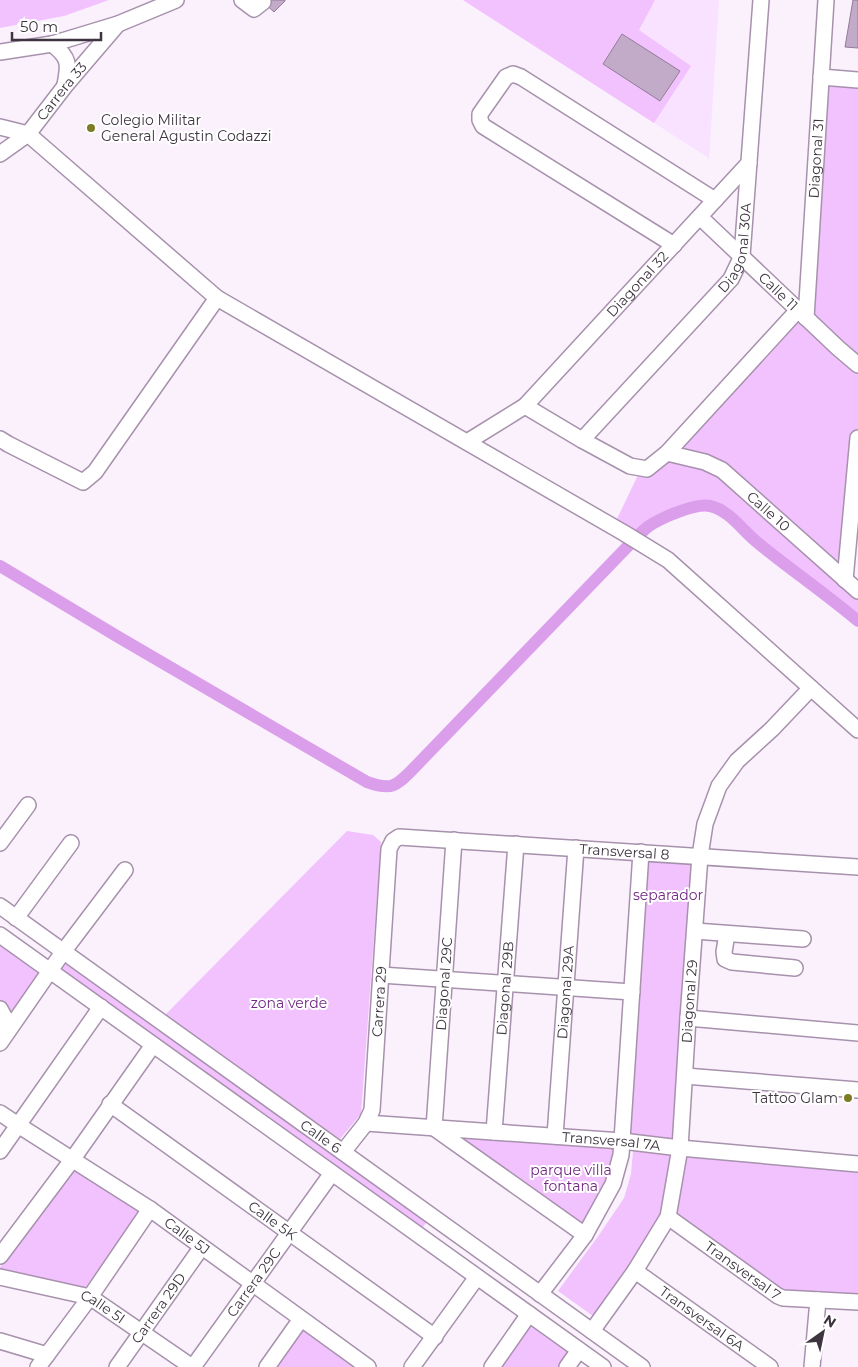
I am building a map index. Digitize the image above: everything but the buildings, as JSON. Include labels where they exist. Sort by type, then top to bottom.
[{"type":"street","points":[[0,52],[52,44],[118,24],[176,0]]},
{"type":"street","points":[[242,0],[254,9],[263,2]]},
{"type":"street","name":"Diagonal 30A","points":[[582,440],[731,279],[742,256],[761,0]]},
{"type":"street","name":"Diagonal 31","points":[[802,314],[826,0]]},
{"type":"street","name":"Carrera 33","points":[[0,154],[28,134],[65,86],[118,24]]},
{"type":"street","points":[[52,44],[63,53],[69,67],[65,86]]},
{"type":"street","points":[[674,245],[483,126],[480,114],[506,77],[512,74],[521,77],[715,200]]},
{"type":"street","points":[[821,77],[858,80]]},
{"type":"street","points":[[0,127],[28,134],[217,298],[668,560],[858,730]]},
{"type":"street","name":"Diagonal 32","points":[[467,442],[525,406],[749,163]]},
{"type":"street","name":"Calle 11","points":[[700,217],[838,348],[858,364]]},
{"type":"street","points":[[0,438],[8,444],[83,482],[95,472],[217,298]]},
{"type":"street","points":[[525,406],[630,466],[647,469],[667,453],[802,314]]},
{"type":"street","points":[[845,580],[858,438]]},
{"type":"street","name":"Calle 10","points":[[667,453],[705,462],[722,470],[858,591]]},
{"type":"street","name":"Diagonal 29","points":[[592,1331],[634,1271],[668,1216],[680,1148],[700,856],[706,824],[719,786],[737,761],[772,729],[811,688]]},
{"type":"street","points":[[0,843],[28,805]]},
{"type":"street","name":"Transversal 8","points":[[393,841],[399,837],[454,840],[858,867]]},
{"type":"street","name":"Diagonal 29C","points":[[434,1128],[454,840]]},
{"type":"street","name":"Carrera 29","points":[[343,1152],[366,1123],[372,1110],[389,849],[393,841]]},
{"type":"street","points":[[16,918],[71,843]]},
{"type":"street","name":"Diagonal 29B","points":[[494,1132],[516,844]]},
{"type":"street","name":"Diagonal 29A","points":[[555,1136],[576,848]]},
{"type":"street","points":[[540,1294],[585,1235],[613,1184],[621,1155],[641,852]]},
{"type":"street","points":[[4,1037],[63,952],[125,870]]},
{"type":"street","name":"Calle 6","points":[[0,906],[642,1367]]},
{"type":"street","points":[[695,931],[803,939]]},
{"type":"street","points":[[728,934],[724,952],[725,959],[732,962],[795,968]]},
{"type":"street","name":"Calle 6","points":[[0,936],[604,1367]]},
{"type":"street","points":[[381,975],[632,992]]},
{"type":"street","points":[[0,1151],[101,1007]]},
{"type":"street","points":[[0,1009],[6,1020],[4,1037]]},
{"type":"street","points":[[688,1018],[858,1033]]},
{"type":"street","points":[[0,1256],[72,1160],[110,1104],[154,1045]]},
{"type":"street","points":[[685,1076],[858,1090]]},
{"type":"street","name":"Calle 5K","points":[[110,1104],[434,1337]]},
{"type":"street","name":"Calle 5J","points":[[0,1112],[18,1126],[150,1209],[368,1367]]},
{"type":"street","name":"Transversal 7A","points":[[366,1123],[622,1141],[858,1164]]},
{"type":"street","points":[[434,1128],[585,1235]]},
{"type":"street","name":"Carrera 29C","points":[[192,1367],[332,1173]]},
{"type":"street","points":[[0,1341],[43,1361],[90,1297],[150,1209]]},
{"type":"street","points":[[418,1234],[431,1216]]},
{"type":"street","name":"Transversal 7","points":[[668,1216],[778,1296],[783,1298],[858,1302]]},
{"type":"street","name":"Carrera 29D","points":[[117,1367],[202,1248]]},
{"type":"street","name":"Transversal 6A","points":[[634,1271],[770,1367]]},
{"type":"street","name":"Calle 5I","points":[[0,1277],[90,1297],[192,1367]]},
{"type":"street","points":[[412,1367],[477,1277]]},
{"type":"street","points":[[812,1367],[818,1300]]},
{"type":"street","points":[[492,1367],[529,1314]]},
{"type":"street","points":[[267,1367],[301,1319]]},
{"type":"street","points":[[567,1367],[579,1350]]},
{"type":"shaded area","points":[[463,0],[719,0],[709,160],[707,157]]},
{"type":"green space","points":[[0,0],[109,0],[64,16],[0,28]]},
{"type":"green space","points":[[463,0],[655,0],[639,30],[691,66],[654,123]],"holes":[[[622,34],[679,71],[661,101],[603,64]]]},
{"type":"green space","points":[[821,77],[858,80],[858,438],[845,580],[722,470],[667,453],[798,310],[805,317]]},
{"type":"green space","points":[[666,460],[694,465],[723,478],[858,598],[858,618],[758,542],[731,518],[710,506],[697,503],[684,507],[649,523],[636,534],[616,521],[638,475]]},
{"type":"green space","name":"zona verde","points":[[347,831],[373,835],[381,842],[361,1114],[340,1139],[165,1015]]},
{"type":"green space","name":"separador","points":[[641,852],[700,856],[678,1144],[624,1139]]},
{"type":"green space","points":[[0,941],[44,975],[9,1026],[0,1005]]},
{"type":"green space","points":[[63,952],[431,1216],[418,1234],[47,975]]},
{"type":"green space","name":"parque villa fontana","points":[[457,1137],[614,1147],[612,1167],[601,1199],[582,1226]]},
{"type":"green space","points":[[683,1149],[858,1167],[858,1299],[784,1295],[671,1215]]},
{"type":"green space","points":[[633,1151],[673,1153],[664,1210],[657,1224],[593,1316],[558,1291],[624,1198],[631,1174]]},
{"type":"green space","points":[[77,1167],[141,1211],[82,1292],[0,1270],[0,1267]]},
{"type":"green space","points":[[529,1314],[579,1350],[567,1367],[492,1367]]},
{"type":"green space","points":[[301,1319],[368,1367],[267,1367]]},
{"type":"waterway","points":[[0,566],[367,782],[382,786],[398,783],[407,775],[641,533],[654,523],[678,512],[704,506],[717,508],[736,522],[758,543],[858,621]]},
{"type":"place","name":"Colegio Militar General Agustin Codazzi","points":[[91,128]]},
{"type":"place","name":"Tattoo Glam","points":[[848,1098]]}]
